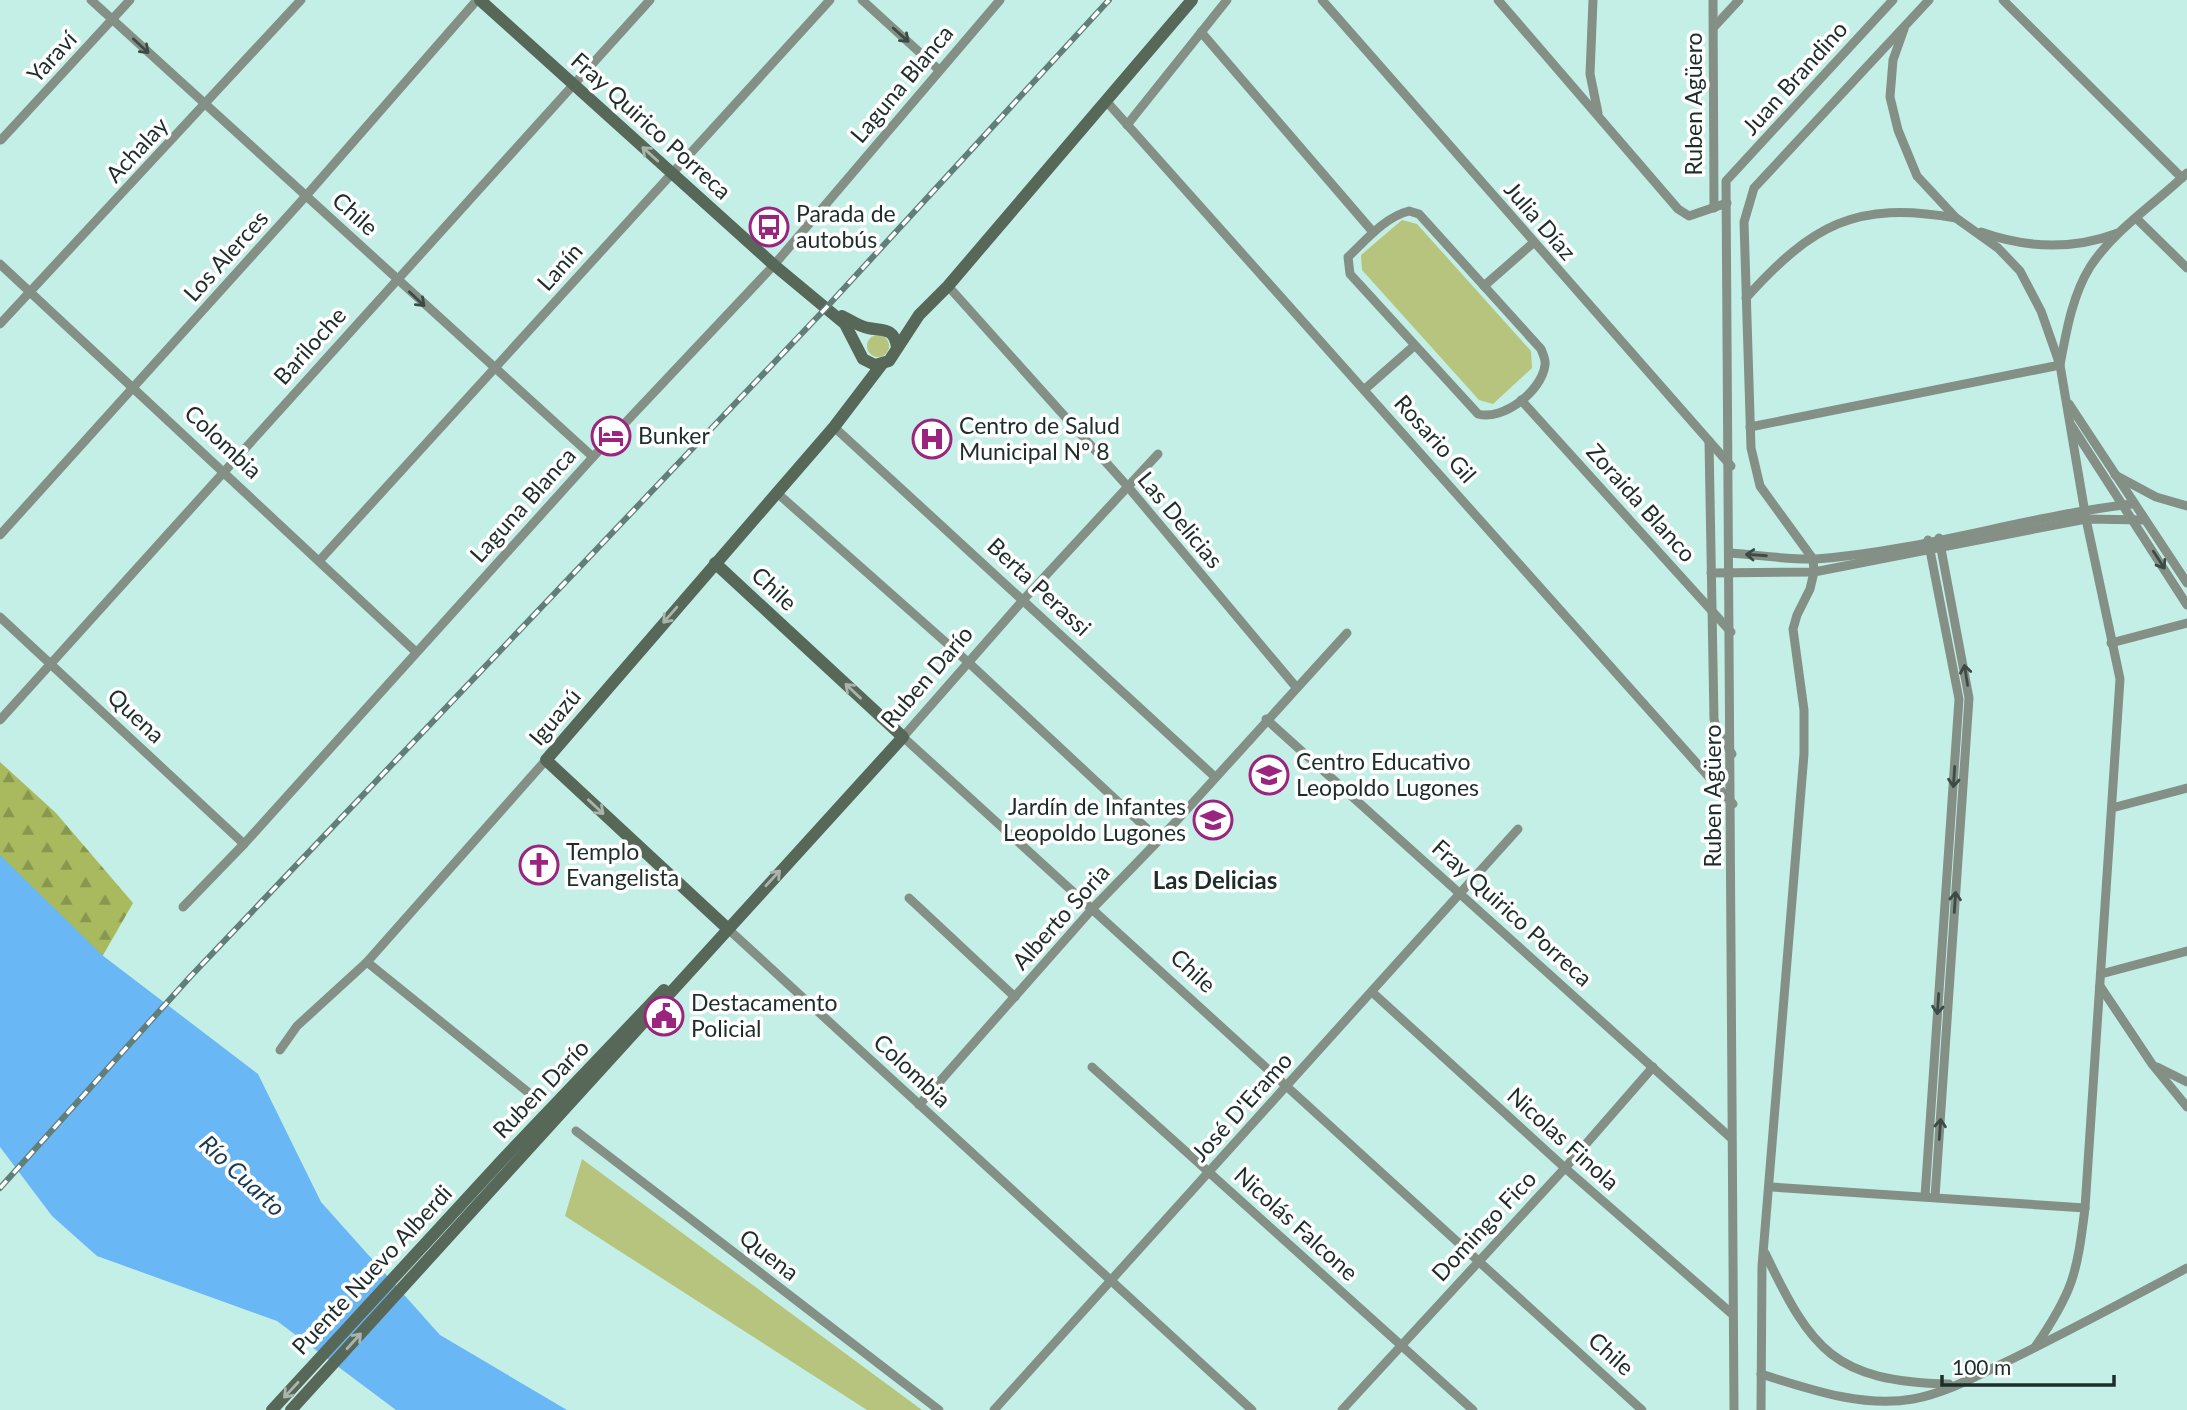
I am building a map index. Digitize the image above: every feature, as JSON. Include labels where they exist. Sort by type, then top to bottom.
[{"type":"main road","name":"Fray Quirico Porreca","points":[[478,0],[774,265],[845,324],[859,345],[863,359]]},
{"type":"main road","points":[[863,359],[882,364],[890,361],[919,316],[1107,102],[1192,0]]},
{"type":"main road","name":"Fray Quirico Porreca","points":[[825,309],[870,329],[886,329]]},
{"type":"main road","points":[[897,347],[896,340],[886,329],[919,316]]},
{"type":"main road","points":[[859,345],[864,333],[870,329]]},
{"type":"main road","name":"Iguazú","points":[[854,403],[863,374],[863,359]]},
{"type":"main road","name":"Iguazú","points":[[546,760],[834,427],[882,364]]},
{"type":"main road","name":"Chile","points":[[715,564],[903,737]]},
{"type":"main road","name":"Ruben Darío","points":[[508,1163],[708,943],[727,928],[903,737]]},
{"type":"main road","name":"Colombia","points":[[546,760],[727,928]]},
{"type":"main road","name":"Puente Nuevo Alberdi","points":[[272,1410],[508,1163]]},
{"type":"main road","name":"Puente Nuevo Alberdi","points":[[291,1410],[508,1163]]},
{"type":"street","name":"Chile","points":[[91,0],[493,369],[593,457]]},
{"type":"street","name":"Yaraví","points":[[1,140],[130,0]]},
{"type":"street","name":"Achalay","points":[[0,324],[301,0]]},
{"type":"street","name":"Los Alerces","points":[[0,535],[305,197],[478,0]]},
{"type":"street","name":"Bariloche","points":[[0,720],[53,665],[223,471],[650,0]]},
{"type":"street","name":"Lanín","points":[[318,561],[830,0]]},
{"type":"street","points":[[862,0],[939,71]]},
{"type":"street","name":"Laguna Blanca","points":[[183,907],[244,844],[593,457],[774,265],[1000,0]]},
{"type":"street","points":[[1127,125],[1227,0]]},
{"type":"street","name":"Julia Díaz","points":[[1322,0],[1731,466]]},
{"type":"street","points":[[1498,0],[1678,209],[1689,216],[1727,203]]},
{"type":"street","points":[[1593,0],[1590,75],[1598,116]]},
{"type":"street","name":"Ruben Agüero","points":[[1713,0],[1714,208]]},
{"type":"street","points":[[1714,27],[1739,0]]},
{"type":"street","name":"Juan Brandino","points":[[1726,181],[1893,0]]},
{"type":"street","points":[[1761,1410],[1765,1253],[1804,754],[1804,710],[1793,629],[1814,572],[1813,559],[1760,486],[1751,447],[1744,222],[1754,188],[1929,0]]},
{"type":"street","points":[[2003,0],[2185,176],[2121,232],[2088,270],[2068,321],[2060,365]]},
{"type":"street","points":[[1906,24],[1893,60],[1890,97],[1898,130],[1917,176],[1956,218],[1998,248],[2020,271],[2041,311],[2060,365],[2120,692],[2085,1208],[2078,1262],[2071,1290],[2035,1348]]},
{"type":"street","points":[[1201,32],[1373,232]]},
{"type":"street","name":"Rosario Gil","points":[[1107,102],[1365,388],[1733,804]]},
{"type":"street","name":"Ruben Agüero","points":[[1726,181],[1731,466],[1731,1312],[1734,1410]]},
{"type":"street","points":[[1409,211],[1419,214],[1541,349],[1546,363],[1541,377],[1521,400],[1491,418],[1479,414],[1350,274],[1348,257],[1373,232],[1398,214],[1409,211]]},
{"type":"street","points":[[1746,298],[1798,246],[1837,225],[1887,211],[1956,218]]},
{"type":"street","points":[[2137,219],[2187,268]]},
{"type":"street","points":[[1970,228],[2010,242],[2037,245],[2087,242],[2121,232]]},
{"type":"street","points":[[1484,286],[1533,243]]},
{"type":"street","name":"Colombia","points":[[0,264],[416,652]]},
{"type":"street","name":"Las Delicias","points":[[948,286],[1129,488],[1296,687]]},
{"type":"street","points":[[1365,388],[1414,346]]},
{"type":"street","points":[[1750,427],[2060,365]]},
{"type":"street","points":[[2065,398],[2114,474],[2128,504]]},
{"type":"street","name":"Zoraida Blanco","points":[[1521,400],[1732,632]]},
{"type":"street","points":[[2069,421],[2139,521],[2187,605]]},
{"type":"street","name":"Berta Perassi","points":[[834,427],[1215,777]]},
{"type":"street","points":[[1709,442],[1714,719],[1717,731],[1732,755]]},
{"type":"street","name":"Ruben Darío","points":[[903,737],[1024,599],[1158,454]]},
{"type":"street","points":[[2098,466],[2156,497],[2187,506]]},
{"type":"street","points":[[776,492],[968,662],[1158,841]]},
{"type":"street","points":[[1731,553],[1813,559],[1861,554],[1940,543],[2128,504]]},
{"type":"street","points":[[2086,514],[2139,521],[2187,583]]},
{"type":"street","points":[[1930,1197],[1969,698],[1940,543]]},
{"type":"street","points":[[1711,573],[1814,572],[1929,545]]},
{"type":"street","points":[[1929,545],[1959,699],[1930,1197]]},
{"type":"street","name":"Quena","points":[[0,617],[244,844]]},
{"type":"street","points":[[2111,643],[2187,623]]},
{"type":"street","name":"Alberto Soria","points":[[919,1105],[1093,908],[1158,841],[1266,719],[1347,633]]},
{"type":"street","name":"Fray Quirico Porreca","points":[[1266,719],[1731,1138]]},
{"type":"street","name":"Chile","points":[[903,737],[1642,1410]]},
{"type":"street","name":"Iguazú","points":[[280,1050],[296,1026],[367,962],[546,760]]},
{"type":"street","points":[[2112,808],[2187,788]]},
{"type":"street","name":"José D'Eramo","points":[[994,1410],[1518,829]]},
{"type":"street","points":[[909,898],[1015,997]]},
{"type":"street","name":"Colombia","points":[[727,928],[1252,1410]]},
{"type":"street","points":[[2101,974],[2187,951]]},
{"type":"street","points":[[367,962],[534,1097]]},
{"type":"street","points":[[2100,986],[2152,1064],[2187,1107]]},
{"type":"street","name":"Nicolas Finola","points":[[1372,992],[1565,1168],[1731,1312]]},
{"type":"street","points":[[2152,1064],[2187,1082]]},
{"type":"street","name":"Nicolás Falcone","points":[[1092,1067],[1473,1410]]},
{"type":"street","name":"Domingo Fico","points":[[1342,1410],[1565,1168],[1653,1067]]},
{"type":"street","name":"Quena","points":[[576,1131],[939,1410]]},
{"type":"street","points":[[1771,1187],[2085,1208]]},
{"type":"street","points":[[1765,1253],[1792,1310],[1824,1350],[1867,1373],[1914,1383],[1958,1384]]},
{"type":"street","points":[[1761,1374],[1807,1389],[1862,1400],[1912,1399],[1958,1384],[2035,1348],[2187,1268]]},
{"type":"green space","points":[[1402,220],[1417,224],[1531,351],[1532,368],[1493,404],[1479,400],[1362,270],[1361,255]]},
{"type":"green space","points":[[878,335],[886,338],[889,346],[886,354],[878,357],[870,354],[867,346],[870,338]]},
{"type":"green space","points":[[0,762],[56,813],[133,903],[102,957],[0,856]]},
{"type":"green space","points":[[582,1159],[922,1410],[867,1410],[565,1216]]},
{"type":"water","name":"Río Cuarto","points":[[0,855],[102,955],[258,1074],[321,1202],[440,1335],[567,1410],[396,1410],[277,1321],[97,1256],[52,1216],[0,1147]]},
{"type":"railway","points":[[0,1188],[190,977],[825,309],[1109,0]]},
{"type":"place","name":"Parada de autobús","points":[[769,227]]},
{"type":"place","name":"Bunker","points":[[611,436]]},
{"type":"place","name":"Centro de Salud Municipal Nº 8","points":[[932,439]]},
{"type":"place","name":"Centro Educativo Leopoldo Lugones","points":[[1269,775]]},
{"type":"place","name":"Jardín de Infantes Leopoldo Lugones","points":[[1213,820]]},
{"type":"place","name":"Templo Evangelista","points":[[539,865]]},
{"type":"place","name":"Destacamento Policial","points":[[664,1016]]},
{"type":"district","name":"Las Delicias","points":[[1215,881]]}]
